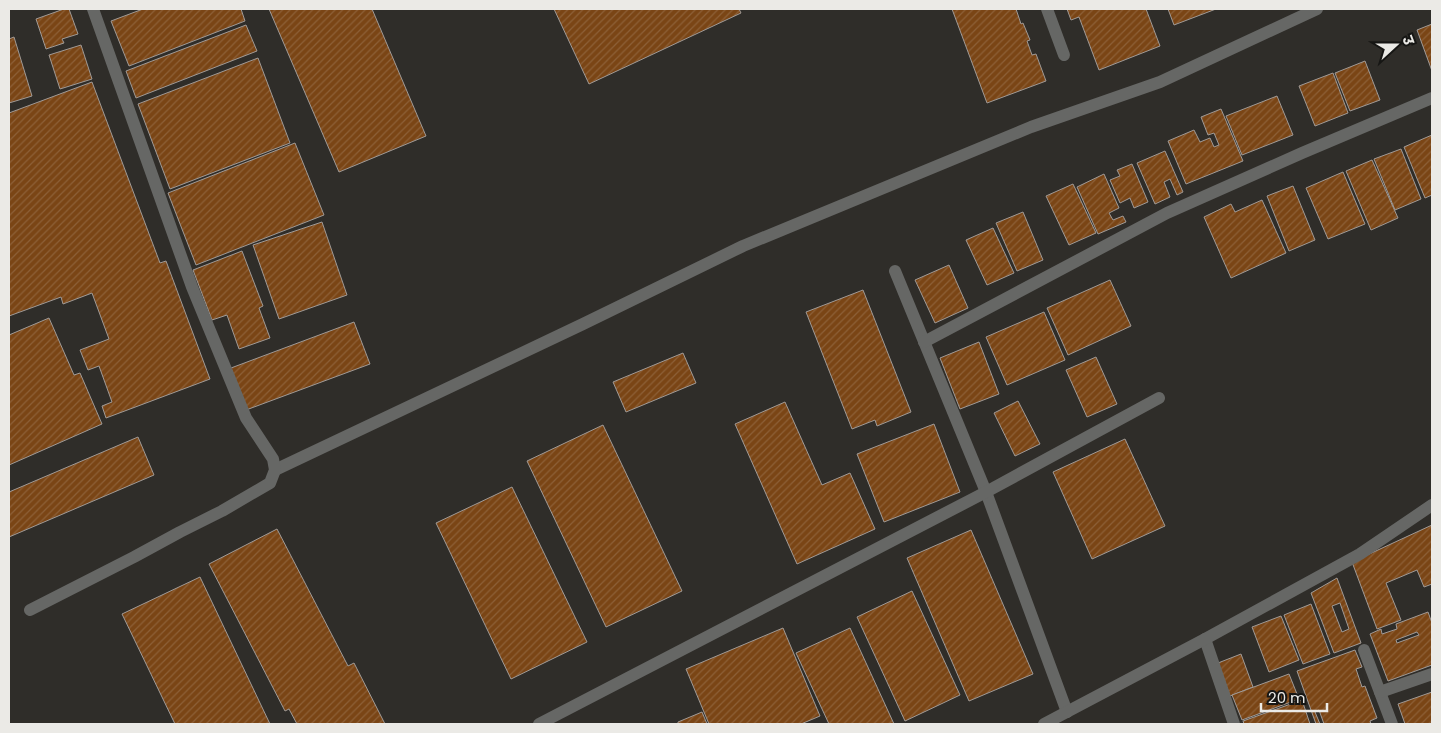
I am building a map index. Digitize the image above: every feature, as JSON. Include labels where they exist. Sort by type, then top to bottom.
[{"type":"street","points":[[93,9],[192,287],[246,418],[273,459],[276,470]]},
{"type":"street","points":[[1047,9],[1064,55]]},
{"type":"street","points":[[30,610],[222,511],[270,482],[276,470],[743,246],[1031,127],[1160,82],[1317,9]]},
{"type":"street","points":[[924,342],[1167,213],[1432,98]]},
{"type":"street","points":[[895,270],[986,492],[1067,712]]},
{"type":"street","points":[[539,724],[986,492],[1159,398]]},
{"type":"street","points":[[1044,724],[1360,554],[1432,505]]},
{"type":"street","points":[[1205,639],[1234,724]]},
{"type":"street","points":[[1364,650],[1392,724]]},
{"type":"street","points":[[1380,692],[1432,674]]},
{"type":"building","points":[[69,9],[78,34],[62,39],[64,43],[46,49],[36,19]]},
{"type":"building","points":[[143,9],[241,9],[245,21],[129,66],[111,21]]},
{"type":"building","points":[[269,9],[372,9],[426,136],[339,172]]},
{"type":"building","points":[[554,9],[739,9],[741,13],[589,84]]},
{"type":"building","points":[[952,9],[1016,9],[1021,24],[1023,23],[1030,40],[1027,41],[1032,55],[1036,54],[1046,81],[987,103]]},
{"type":"building","points":[[1067,9],[1146,9],[1160,46],[1099,70],[1079,17],[1071,20]]},
{"type":"building","points":[[1168,9],[1216,9],[1174,25]]},
{"type":"building","points":[[1432,24],[1432,71],[1417,30]]},
{"type":"building","points":[[246,25],[257,51],[136,98],[126,71]]},
{"type":"building","points":[[14,37],[32,96],[9,103],[9,39]]},
{"type":"building","points":[[81,45],[92,79],[60,89],[49,55]]},
{"type":"building","points":[[258,58],[290,143],[170,189],[138,104]]},
{"type":"building","points":[[1365,61],[1380,100],[1350,111],[1335,73]]},
{"type":"building","points":[[1333,73],[1348,113],[1315,126],[1299,86]]},
{"type":"building","points":[[92,82],[160,263],[166,261],[210,379],[106,418],[102,406],[112,402],[99,366],[88,370],[80,350],[109,339],[92,293],[63,304],[61,297],[9,316],[9,113]]},
{"type":"building","points":[[1277,96],[1293,135],[1242,155],[1226,116]]},
{"type":"building","points":[[1221,109],[1243,161],[1186,184],[1168,141],[1194,130],[1200,142],[1210,138],[1214,147],[1219,145],[1214,133],[1208,135],[1201,117]]},
{"type":"building","points":[[1432,135],[1432,195],[1425,198],[1404,147]]},
{"type":"building","points":[[295,143],[324,215],[196,265],[168,193]]},
{"type":"building","points":[[1401,149],[1421,199],[1395,210],[1374,159]]},
{"type":"building","points":[[1165,151],[1183,192],[1177,195],[1170,179],[1164,182],[1170,197],[1155,204],[1137,163]]},
{"type":"building","points":[[1372,160],[1398,218],[1371,230],[1346,171]]},
{"type":"building","points":[[1132,164],[1148,202],[1134,208],[1130,198],[1120,203],[1110,180],[1120,176],[1117,170]]},
{"type":"building","points":[[1343,172],[1365,224],[1328,239],[1306,188]]},
{"type":"building","points":[[1104,174],[1119,208],[1109,213],[1113,220],[1123,216],[1126,222],[1098,234],[1077,187]]},
{"type":"building","points":[[1073,184],[1096,233],[1069,245],[1046,196]]},
{"type":"building","points":[[1293,186],[1315,240],[1289,251],[1267,196]]},
{"type":"building","points":[[1262,200],[1286,253],[1231,278],[1204,217],[1231,204],[1235,212]]},
{"type":"building","points":[[1023,212],[1043,260],[1017,271],[996,223]]},
{"type":"building","points":[[322,222],[347,295],[279,319],[253,245]]},
{"type":"building","points":[[993,228],[1014,273],[987,285],[966,240]]},
{"type":"building","points":[[242,251],[263,306],[259,308],[270,338],[239,349],[227,315],[212,320],[193,270]]},
{"type":"building","points":[[949,265],[968,308],[935,323],[915,280]]},
{"type":"building","points":[[1110,280],[1131,326],[1068,355],[1047,308]]},
{"type":"building","points":[[863,290],[911,412],[877,426],[875,420],[852,429],[806,312]]},
{"type":"building","points":[[1044,312],[1065,360],[1007,385],[986,337]]},
{"type":"building","points":[[49,318],[74,375],[80,373],[102,424],[9,465],[9,335]]},
{"type":"building","points":[[354,322],[370,364],[246,410],[231,368]]},
{"type":"building","points":[[979,342],[999,394],[960,409],[940,358]]},
{"type":"building","points":[[683,353],[696,383],[626,412],[613,382]]},
{"type":"building","points":[[1096,357],[1117,404],[1087,417],[1066,370]]},
{"type":"building","points":[[1018,401],[1040,444],[1015,456],[994,413]]},
{"type":"building","points":[[785,402],[822,485],[850,473],[875,529],[797,564],[735,424]]},
{"type":"building","points":[[934,424],[960,492],[884,522],[857,454]]},
{"type":"building","points":[[603,425],[682,591],[606,627],[527,461]]},
{"type":"building","points":[[138,437],[154,475],[9,537],[9,492]]},
{"type":"building","points":[[1125,439],[1165,526],[1092,559],[1053,472]]},
{"type":"building","points":[[512,487],[587,642],[511,679],[436,523]]},
{"type":"building","points":[[1432,525],[1432,584],[1424,587],[1417,570],[1386,583],[1401,620],[1377,629],[1352,562]]},
{"type":"building","points":[[277,529],[348,666],[354,663],[385,724],[297,724],[289,709],[285,711],[209,564]]},
{"type":"building","points":[[971,530],[1033,674],[969,701],[907,558]]},
{"type":"building","points":[[200,577],[270,724],[175,724],[122,614]]},
{"type":"building","points":[[1337,578],[1361,643],[1334,653],[1311,593]],"holes":[[[1340,603],[1349,629],[1342,632],[1332,606]]]},
{"type":"building","points":[[912,591],[960,695],[905,721],[857,617]]},
{"type":"building","points":[[1311,604],[1330,654],[1303,664],[1284,615]]},
{"type":"building","points":[[1428,612],[1432,623],[1432,665],[1388,681],[1370,634],[1381,629],[1382,634],[1397,629],[1396,624]],"holes":[[[1417,632],[1419,635],[1397,643],[1396,640]]]},
{"type":"building","points":[[1281,616],[1299,660],[1269,672],[1252,627]]},
{"type":"building","points":[[783,628],[820,716],[801,724],[709,724],[686,669]]},
{"type":"building","points":[[850,628],[894,724],[829,724],[796,653]]},
{"type":"building","points":[[1355,650],[1362,667],[1356,669],[1362,687],[1365,686],[1377,718],[1370,721],[1371,724],[1324,724],[1319,710],[1315,712],[1320,724],[1316,724],[1297,671]]},
{"type":"building","points":[[1241,654],[1253,687],[1230,696],[1218,663]]},
{"type":"building","points":[[1289,674],[1299,699],[1242,720],[1232,695]]},
{"type":"building","points":[[1432,692],[1432,724],[1405,724],[1398,704]]},
{"type":"building","points":[[1302,700],[1310,724],[1244,724],[1243,721]]},
{"type":"building","points":[[702,712],[707,724],[678,724],[678,722]]}]
